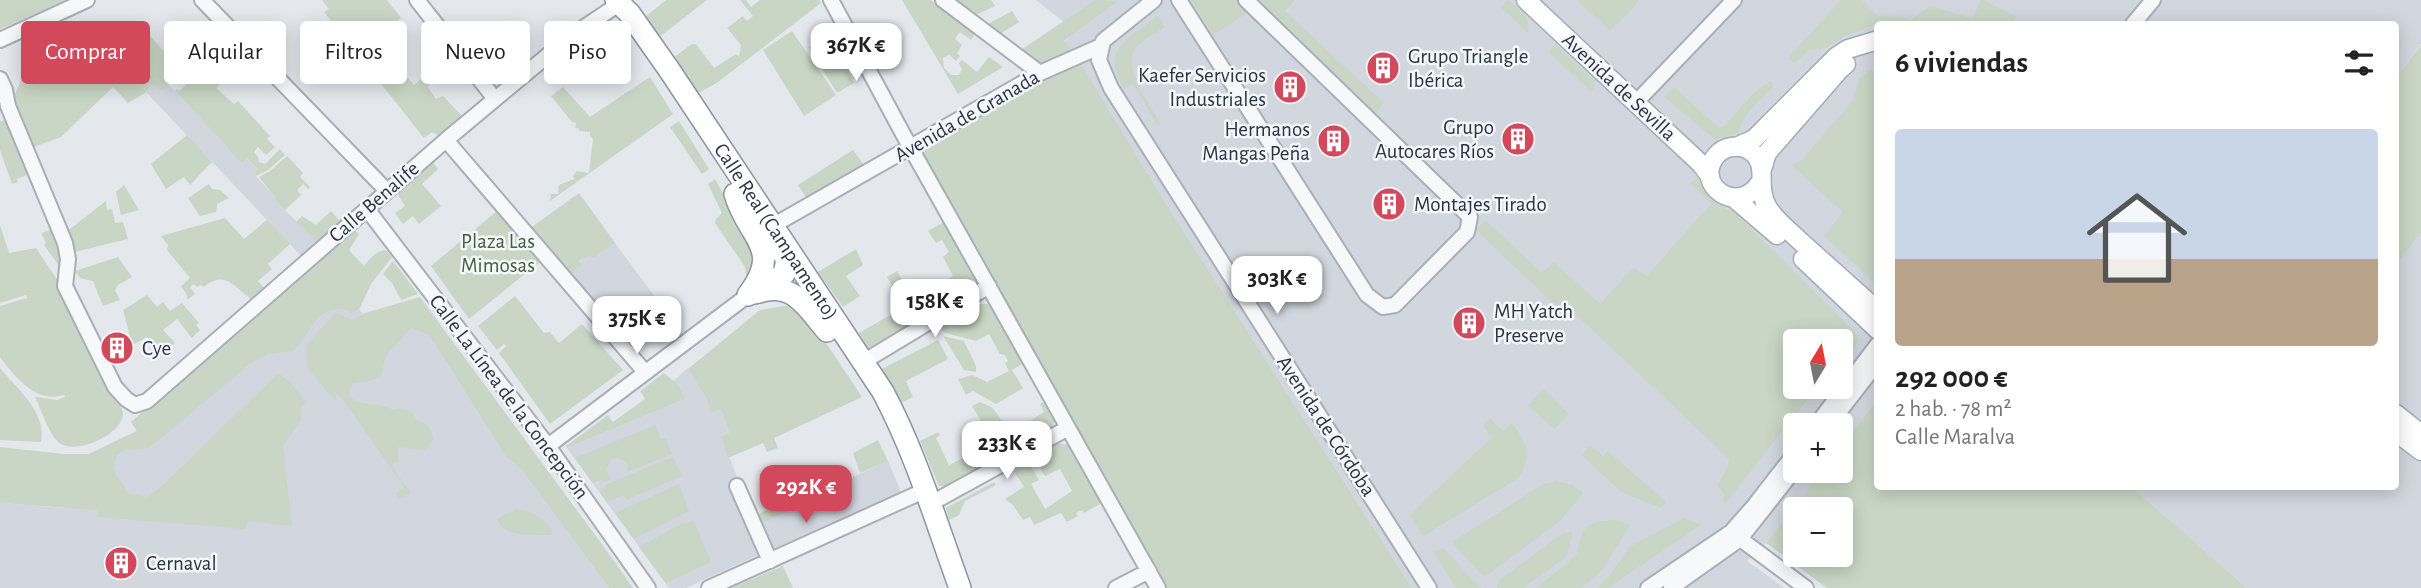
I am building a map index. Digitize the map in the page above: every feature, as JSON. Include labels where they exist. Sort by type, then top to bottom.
[{"type":"highway","name":"Calle Real (Campamento)","points":[[617,2],[630,14],[774,225],[863,362],[901,427],[951,588]]},
{"type":"highway","name":"Calle Real (Campamento)","points":[[617,2],[623,18],[877,408],[923,499],[960,588]]},
{"type":"highway","points":[[690,101],[695,119],[785,256],[786,268]]},
{"type":"highway","points":[[736,194],[740,209],[764,251],[763,272],[752,292]]},
{"type":"highway","points":[[752,292],[778,271],[786,268],[795,271],[851,355],[863,362]]},
{"type":"highway","points":[[752,292],[773,288],[788,290],[797,296],[827,331]]},
{"type":"main road","name":"Avenida de Sevilla","points":[[1526,0],[1701,164],[1710,176]]},
{"type":"main road","name":"Avenida de Sevilla","points":[[1543,0],[1693,142],[1705,149],[1729,148]]},
{"type":"main road","points":[[1874,41],[1848,49],[1836,57],[1754,139],[1729,148],[1712,161],[1710,176],[1721,194],[1735,199],[1753,212],[1874,326]]},
{"type":"main road","points":[[1735,199],[1749,195],[1760,177],[1767,153],[1840,69],[1858,56],[1874,52]]},
{"type":"main road","points":[[1729,148],[1750,151],[1756,156],[1767,207],[1776,219],[1874,307]]},
{"type":"main road","points":[[2399,416],[2421,433]]},
{"type":"main road","points":[[2399,434],[2421,451]]},
{"type":"street","points":[[0,40],[87,0]]},
{"type":"street","points":[[202,0],[387,191]]},
{"type":"street","points":[[417,0],[495,99]]},
{"type":"street","points":[[831,0],[1158,588]]},
{"type":"street","points":[[943,0],[1040,73]]},
{"type":"street","name":"Avenida de Granada","points":[[774,225],[1040,73],[1101,46],[1106,37],[1154,0]]},
{"type":"street","points":[[1179,0],[1367,295],[1383,307],[1395,305],[1467,232],[1470,218],[1246,0]]},
{"type":"street","points":[[1643,94],[1734,0]]},
{"type":"street","points":[[2136,21],[2153,0]]},
{"type":"street","name":"Calle Benalife","points":[[0,79],[8,106],[65,243],[68,259],[65,286],[115,387],[135,405],[143,404],[446,139],[571,36],[617,2]]},
{"type":"street","name":"Avenida de Córdoba","points":[[1101,46],[1100,64],[1111,88],[1429,588]]},
{"type":"street","points":[[446,139],[645,372]]},
{"type":"street","name":"Calle La Línea de la Concepción","points":[[368,209],[548,446],[648,588]]},
{"type":"street","points":[[863,362],[989,286]]},
{"type":"street","points":[[548,446],[752,292]]},
{"type":"street","points":[[1825,413],[1874,349]]},
{"type":"street","points":[[1838,413],[1874,367]]},
{"type":"street","points":[[709,588],[923,499],[1068,428]]},
{"type":"street","points":[[1648,588],[1735,535],[1783,469]]},
{"type":"street","points":[[1671,588],[1735,535],[1783,482]]},
{"type":"street","points":[[737,486],[770,561]]},
{"type":"street","points":[[1735,535],[1806,588]]},
{"type":"street","points":[[1116,588],[1149,571]]},
{"type":"shaded area","points":[[1036,0],[2421,0],[2421,44],[2399,73],[2399,21],[1874,21],[1874,404],[1853,431],[1853,413],[1783,413],[1783,483],[1813,483],[1802,497],[1783,497],[1783,521],[1747,561],[1784,588],[1412,588],[1173,215],[1072,50],[1064,42],[1076,31],[1069,20],[1064,22]]},
{"type":"shaded area","points":[[153,84],[161,92],[168,84],[174,91],[180,91],[178,94],[242,162],[247,158],[258,169],[254,174],[274,199],[318,243],[302,257],[146,92]]},
{"type":"shaded area","points":[[2421,233],[2421,588],[2247,588],[2135,490],[2399,490],[2399,261]]},
{"type":"shaded area","points":[[342,243],[359,309],[363,314],[403,303],[418,329],[429,335],[506,457],[521,469],[609,588],[0,588],[0,503],[63,508],[89,454],[137,431],[131,422]]},
{"type":"shaded area","points":[[615,243],[670,317],[634,345],[571,273],[581,265],[579,262],[590,254],[593,258]]},
{"type":"shaded area","points":[[688,368],[707,399],[711,413],[719,410],[723,413],[729,434],[721,438],[739,481],[762,553],[686,588],[669,588],[567,448],[685,399],[680,387],[672,382]]},
{"type":"shaded area","points":[[888,461],[901,492],[771,550],[760,524],[805,505],[803,500]]},
{"type":"green space","points":[[0,0],[66,0],[0,29]]},
{"type":"green space","points":[[322,0],[387,0],[401,18],[397,21],[331,21],[324,12],[329,9]]},
{"type":"green space","points":[[666,0],[707,0],[658,38],[644,18]]},
{"type":"green space","points":[[740,0],[746,0],[751,7],[760,0],[819,0],[821,3],[718,82],[697,94],[674,57],[696,44],[714,68],[736,54],[739,57],[741,45],[727,28],[743,16],[747,21],[753,16]]},
{"type":"green space","points":[[902,0],[931,0],[976,33],[971,40],[960,32],[955,39],[962,45],[957,53],[960,56],[956,61],[949,55],[943,58],[944,68],[951,75],[959,75],[962,70],[959,63],[962,60],[977,72],[989,57],[1003,67],[958,94]]},
{"type":"green space","points":[[957,0],[991,0],[995,6],[976,15]]},
{"type":"green space","points":[[1095,0],[1118,1],[1064,41],[1072,50],[1068,53],[1052,61],[1038,63],[1021,50]]},
{"type":"green space","points":[[1191,0],[1238,0],[1250,11],[1213,35]]},
{"type":"green space","points":[[1257,0],[1295,0],[1285,11],[1384,103],[1375,113]]},
{"type":"green space","points":[[1508,0],[1526,16],[1529,30],[1527,32],[1501,7]]},
{"type":"green space","points":[[1577,0],[1640,0],[1610,31]]},
{"type":"green space","points":[[1841,0],[1862,0],[1878,16],[1910,20],[1931,6],[1973,19],[1980,0],[1983,0],[2017,17],[2014,21],[1874,21],[1874,25],[1844,36],[1826,48],[1809,50],[1794,63],[1788,58]]},
{"type":"green space","points":[[1012,11],[1019,22],[1000,34],[988,24]]},
{"type":"green space","points":[[1158,16],[1165,27],[1140,44],[1132,59],[1145,99],[1161,124],[1158,126],[1133,84],[1124,88],[1115,64],[1116,54],[1128,38]]},
{"type":"green space","points":[[792,31],[836,95],[804,116],[763,50]]},
{"type":"green space","points":[[150,36],[164,51],[164,84],[169,84],[161,92],[153,84],[145,93],[128,103],[113,87],[61,137],[31,148],[11,103],[21,80],[21,84],[150,84]]},
{"type":"green space","points":[[827,36],[854,83],[837,93],[809,47]]},
{"type":"green space","points":[[1555,44],[1594,81],[1591,92],[1549,52]]},
{"type":"green space","points":[[2421,45],[2421,233],[2399,261],[2399,73]]},
{"type":"green space","points":[[1076,56],[1173,215],[1412,588],[1158,588],[912,148]]},
{"type":"green space","points":[[1874,69],[1874,282],[1824,236],[1843,212],[1792,166],[1802,160],[1853,100],[1858,80]]},
{"type":"green space","points":[[407,77],[414,85],[421,79],[421,84],[431,84],[428,87],[436,99],[443,96],[464,118],[441,137],[432,132],[424,138],[381,84],[407,84]]},
{"type":"green space","points":[[650,77],[673,114],[550,201],[551,194],[558,194],[559,185],[574,179],[577,171],[589,173],[593,139],[590,132],[575,128],[576,123],[572,122],[551,96],[563,87],[590,117]]},
{"type":"green space","points":[[1768,82],[1772,82],[1773,87],[1746,115],[1738,133],[1716,140],[1664,97],[1674,87],[1719,128]]},
{"type":"green space","points":[[186,84],[220,84],[216,88],[234,104],[238,101],[270,136],[267,139],[275,147],[266,155],[258,147],[254,152],[259,162],[265,164],[280,149],[285,155],[268,170],[256,176],[254,174],[258,169],[247,158],[242,163],[177,93]]},
{"type":"green space","points":[[6,120],[29,174],[12,184],[0,150],[0,121]]},
{"type":"green space","points":[[679,121],[709,169],[702,174],[670,127]]},
{"type":"green space","points":[[187,135],[212,162],[190,185],[184,177],[166,189],[151,164]]},
{"type":"green space","points":[[853,150],[864,165],[806,197],[798,185]]},
{"type":"green space","points":[[287,156],[303,173],[300,177],[310,187],[308,189],[303,184],[297,190],[301,195],[285,210],[259,177]]},
{"type":"green space","points":[[432,161],[438,169],[422,184],[441,206],[419,224],[413,216],[403,224],[395,213],[405,206],[396,192]]},
{"type":"green space","points":[[1698,178],[1708,196],[1736,214],[1852,329],[1783,329],[1783,399],[1808,399],[1797,413],[1783,413],[1783,430],[1726,503],[1722,500],[1725,495],[1717,486],[1728,467],[1729,459],[1563,302],[1557,307],[1476,230],[1485,220],[1542,273],[1554,262],[1600,304],[1634,267],[1647,276],[1711,204],[1690,183]]},
{"type":"green space","points":[[715,179],[756,255],[747,281],[745,267],[715,223],[722,213],[708,184]]},
{"type":"green space","points":[[209,184],[212,189],[220,190],[229,198],[217,204],[216,212],[200,216],[188,198]]},
{"type":"green space","points":[[124,185],[139,210],[121,215],[116,192]]},
{"type":"green space","points":[[579,193],[615,243],[593,258],[590,255],[579,261],[582,265],[571,273],[532,227]]},
{"type":"green space","points":[[106,201],[107,210],[112,209],[115,223],[123,222],[128,239],[74,252],[66,232]]},
{"type":"green space","name":"Plaza Las Mimosas","points":[[503,206],[547,256],[469,319],[431,266]]},
{"type":"green space","points":[[331,211],[339,220],[345,215],[348,217],[318,243],[296,222],[302,216],[316,225]]},
{"type":"green space","points":[[225,218],[244,239],[267,220],[290,244],[268,264],[272,269],[258,281],[265,289],[252,300],[230,282],[218,280],[204,287],[194,284],[190,287],[195,294],[187,300],[181,286],[190,278],[167,250],[168,245],[161,236]]},
{"type":"green space","points":[[944,222],[975,280],[971,288],[931,311],[921,295],[953,276],[943,257],[949,252],[942,240],[936,243],[928,231]]},
{"type":"green space","points":[[0,225],[9,253],[36,248],[62,287],[118,399],[123,412],[121,422],[98,441],[68,446],[56,440],[35,397],[57,400],[65,397],[64,395],[44,396],[35,392],[12,373],[0,357],[0,306],[27,298],[26,295],[0,303]]},
{"type":"green space","points":[[54,229],[63,253],[59,266],[44,245],[46,243],[41,233]]},
{"type":"green space","points":[[355,231],[359,234],[349,250],[364,266],[382,251],[386,250],[392,257],[371,284],[360,308],[351,313],[337,309],[322,315],[293,351],[268,354],[251,363],[149,448],[126,450],[116,456],[113,469],[129,494],[148,497],[275,376],[281,375],[306,402],[300,410],[301,420],[283,446],[292,526],[248,521],[245,529],[98,517],[97,510],[0,503],[0,447],[89,454],[137,431],[131,422]]},
{"type":"green space","points":[[856,249],[863,265],[846,276],[860,296],[843,307],[818,272]]},
{"type":"green space","points":[[118,257],[132,277],[118,285],[115,290],[120,300],[103,306],[93,281],[80,278],[75,271]]},
{"type":"green space","points":[[393,261],[418,294],[401,300],[392,283],[383,274]]},
{"type":"green space","points":[[897,271],[923,316],[868,348],[859,333],[904,307],[887,277]]},
{"type":"green space","points":[[147,295],[157,307],[163,302],[170,311],[182,303],[199,323],[196,325],[200,330],[192,338],[177,319],[163,330],[175,343],[159,355],[147,337],[132,345],[123,310]]},
{"type":"green space","points":[[515,296],[544,333],[550,332],[559,343],[582,324],[623,370],[550,424],[499,353],[506,346],[504,344],[497,350],[478,326]]},
{"type":"green space","points":[[420,297],[633,588],[609,588],[521,469],[506,457],[429,335],[411,328],[386,356],[381,376],[355,383],[349,391],[349,396],[359,402],[412,412],[416,420],[430,429],[433,440],[425,450],[398,447],[398,463],[392,467],[411,493],[400,499],[395,494],[404,487],[341,397],[336,394],[336,400],[332,397],[308,369],[306,345],[335,313],[353,320],[365,313]]},
{"type":"green space","points":[[980,304],[988,304],[994,310],[1024,363],[1012,370],[1023,388],[996,404],[973,391],[966,395],[958,379],[972,375],[987,382],[1009,371],[1005,355],[1000,354],[989,334],[976,341],[946,333],[939,327]]},
{"type":"green space","points":[[790,305],[822,337],[862,397],[774,438],[778,448],[767,452],[763,443],[728,458],[721,437],[729,433],[723,413],[719,410],[711,413],[707,399],[688,369],[760,310]]},
{"type":"green space","points":[[1853,330],[1859,340],[1853,349]]},
{"type":"green space","points":[[943,336],[964,341],[976,366],[976,372],[964,370]]},
{"type":"green space","points":[[938,340],[948,359],[906,381],[913,397],[901,403],[882,369]]},
{"type":"green space","points":[[0,368],[35,411],[42,431],[41,442],[0,440]]},
{"type":"green space","points":[[664,373],[680,387],[685,399],[567,448],[566,446],[608,415],[613,422],[645,399],[640,391]]},
{"type":"green space","points":[[1543,389],[1569,414],[1554,429],[1528,405]]},
{"type":"green space","points":[[1045,401],[1055,421],[1052,428],[1036,437],[1028,422],[1044,412],[1040,404]]},
{"type":"green space","points":[[980,402],[993,408],[1005,425],[1023,428],[1030,440],[1002,456],[972,406]]},
{"type":"green space","points":[[1874,404],[1874,490],[2135,490],[2247,588],[1827,588],[1799,567],[1853,567],[1853,497],[1802,497],[1813,483],[1853,483],[1853,431]]},
{"type":"green space","points":[[1490,418],[1503,431],[1511,423],[1525,443],[1527,457],[1522,472],[1517,479],[1422,535],[1410,515],[1492,437],[1483,427]]},
{"type":"green space","points":[[655,425],[661,439],[666,438],[672,454],[627,472],[628,465],[624,461],[611,459],[606,469],[611,479],[593,483],[575,458]]},
{"type":"green space","points":[[938,432],[940,435],[936,438],[949,465],[981,449],[988,463],[947,486],[939,486],[920,441]]},
{"type":"green space","points":[[878,440],[888,461],[860,473],[853,453]]},
{"type":"green space","points":[[1059,443],[1072,449],[1102,503],[1084,513],[1082,510],[1076,513],[1078,516],[1067,522],[1061,513],[1034,525],[1030,517],[1023,520],[1013,505],[1005,499],[1024,487],[1014,471],[1028,462],[1039,480],[1031,484],[1045,509],[1072,491],[1060,469],[1045,476],[1034,458]]},
{"type":"green space","points":[[1590,445],[1603,456],[1608,451],[1666,502],[1661,508],[1621,492],[1582,455]]},
{"type":"green space","points":[[673,457],[682,476],[626,500],[623,495],[607,502],[599,491],[606,488],[605,485]]},
{"type":"green space","points":[[1556,481],[1573,485],[1583,493],[1561,520],[1486,576],[1480,573],[1452,542],[1542,485]]},
{"type":"green space","points":[[994,482],[996,485],[965,501],[959,515],[949,520],[946,508]]},
{"type":"green space","points":[[679,484],[689,511],[634,539],[615,513]]},
{"type":"green space","points":[[778,503],[781,510],[787,507],[790,511],[760,524],[756,516]]},
{"type":"green space","points":[[516,509],[532,513],[541,519],[553,530],[551,535],[528,535],[506,530],[497,519]]},
{"type":"green space","points":[[1684,518],[1701,525],[1608,588],[1597,588],[1610,575],[1629,547]]},
{"type":"green space","points":[[1615,520],[1630,525],[1600,572],[1581,588],[1536,588],[1577,555],[1587,527],[1597,522]]},
{"type":"green space","points":[[694,521],[711,562],[666,583],[639,547],[679,525]]},
{"type":"green space","points":[[1783,521],[1783,556],[1766,543]]},
{"type":"green space","points":[[1573,532],[1565,558],[1523,588],[1497,588],[1499,580],[1563,533]]},
{"type":"green space","points":[[1443,548],[1481,588],[1456,588],[1435,554],[1435,551]]},
{"type":"green space","points":[[783,566],[793,588],[731,588]]},
{"type":"place","name":"Grupo Triangle Ibérica","points":[[1383,68]]},
{"type":"place","name":"Kaefer Servicios Industriales","points":[[1290,87]]},
{"type":"place","name":"Grupo Autocares Ríos","points":[[1518,139]]},
{"type":"place","name":"Hermanos Mangas Peña","points":[[1334,141]]},
{"type":"place","name":"Montajes Tirado","points":[[1389,204]]},
{"type":"place","name":"MH Yatch Preserve","points":[[1469,323]]},
{"type":"place","name":"Cye","points":[[117,348]]},
{"type":"place","name":"Cernaval","points":[[121,563]]}]
